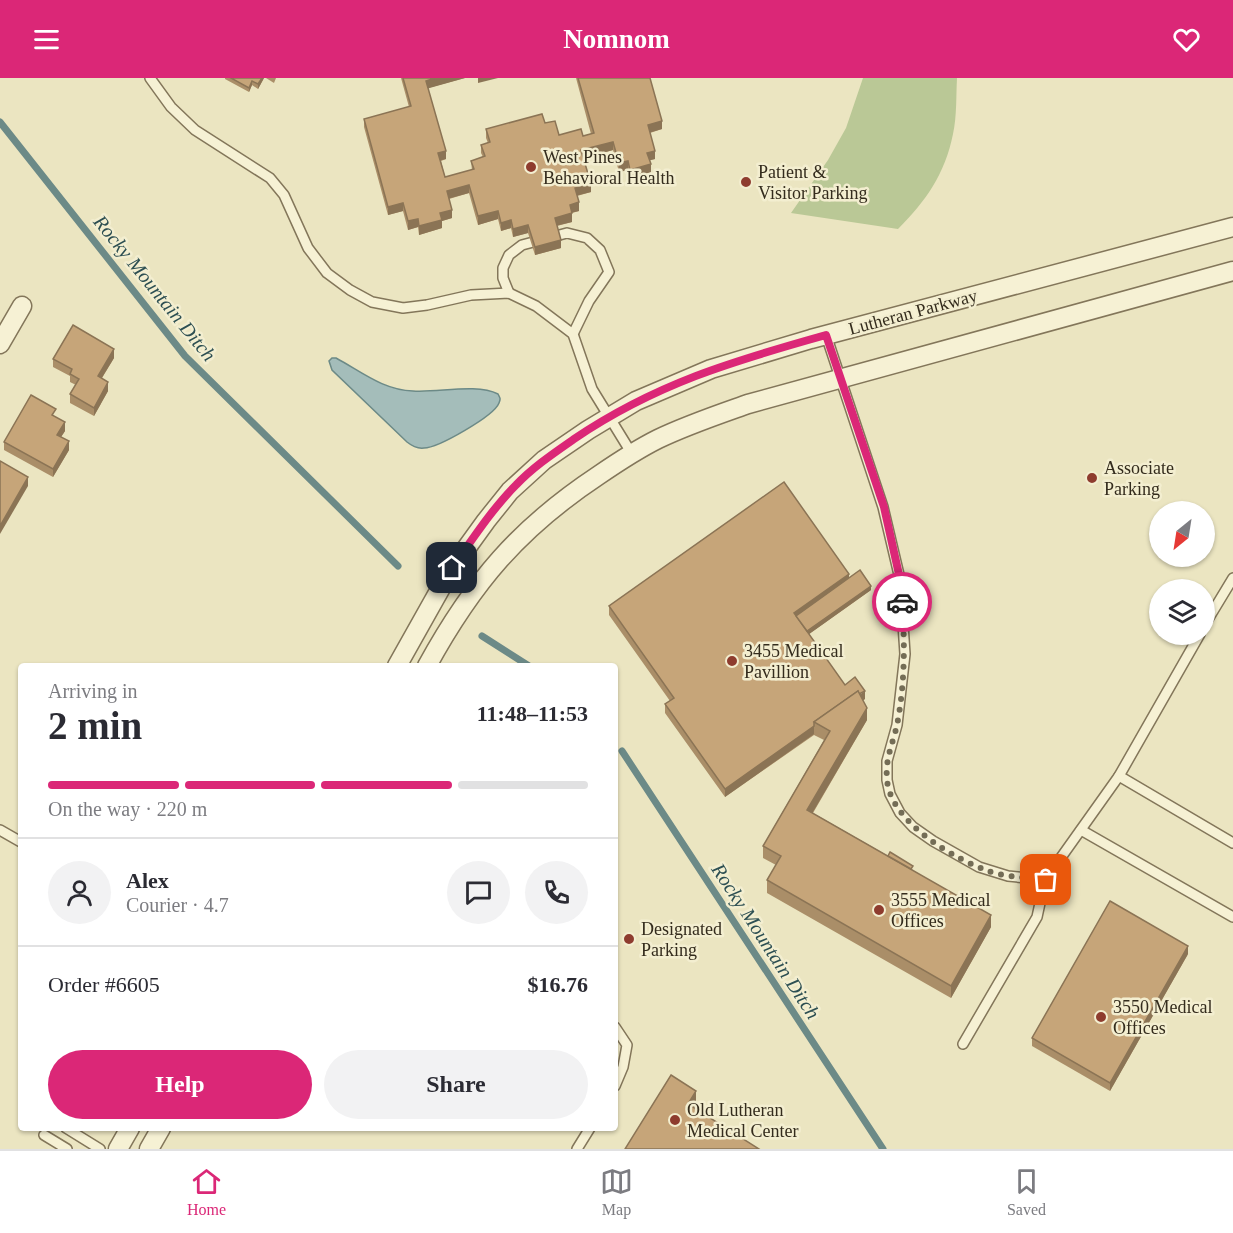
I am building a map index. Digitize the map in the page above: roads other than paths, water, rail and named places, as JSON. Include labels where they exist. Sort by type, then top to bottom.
[{"type":"street","name":"Lutheran Parkway","points":[[399,663],[452,568],[497,506],[517,483],[537,466],[609,416],[636,401],[711,369],[826,335],[1233,227]]},
{"type":"street","points":[[429,663],[461,607],[514,542],[561,501],[657,439],[713,416],[748,405],[1233,271]]},
{"type":"street","points":[[0,344],[22,306]]},
{"type":"street","points":[[118,1149],[128,1131]]},
{"type":"street","points":[[149,1149],[158,1131]]},
{"type":"lane","points":[[150,78],[171,107],[195,130],[270,178],[284,195],[308,248],[327,273],[350,290],[372,302],[403,308],[471,295],[509,293],[536,306],[573,334],[592,389],[632,454]]},
{"type":"lane","points":[[509,293],[503,278],[503,268],[509,255],[522,245],[567,233],[587,238],[600,250],[609,272],[588,301],[573,334]]},
{"type":"lane","points":[[826,335],[884,507],[900,579],[905,654],[897,725],[887,761],[886,780],[890,794],[900,813],[913,827],[979,867],[1008,876],[1046,880]]},
{"type":"lane","points":[[1215,608],[1233,578]]},
{"type":"lane","points":[[963,1044],[1037,917],[1046,880],[1119,776],[1194,645]]},
{"type":"lane","points":[[1119,776],[1233,843]]},
{"type":"lane","points":[[0,830],[18,840]]},
{"type":"lane","points":[[1081,831],[1233,917]]},
{"type":"lane","points":[[618,1032],[627,1045],[618,1079]]},
{"type":"lane","points":[[71,1131],[100,1149]]},
{"type":"lane","points":[[577,1149],[588,1131]]},
{"type":"lane","points":[[44,1136],[67,1149]]},
{"type":"water","points":[[336,358],[382,384],[402,390],[479,389],[498,394],[500,400],[487,416],[465,430],[431,447],[417,448],[407,442],[332,370],[329,361]]},
{"type":"waterway","name":"Rocky Mountain Ditch","points":[[0,122],[185,356],[398,566]]},
{"type":"waterway","name":"Rocky Mountain Ditch","points":[[482,636],[524,663]]},
{"type":"waterway","name":"Rocky Mountain Ditch","points":[[622,751],[883,1149]]},
{"type":"place","name":"West Pines Behavioral Health","points":[[531,167]]},
{"type":"place","name":"Patient & Visitor Parking","points":[[746,182]]},
{"type":"place","name":"Associate Parking","points":[[1092,478]]},
{"type":"place","name":"3455 Medical Pavillion","points":[[732,661]]},
{"type":"place","name":"3555 Medical Offices","points":[[879,910]]},
{"type":"place","name":"Designated Parking","points":[[629,939]]},
{"type":"place","name":"3550 Medical Offices","points":[[1101,1017]]},
{"type":"place","name":"Old Lutheran Medical Center","points":[[675,1120]]}]
